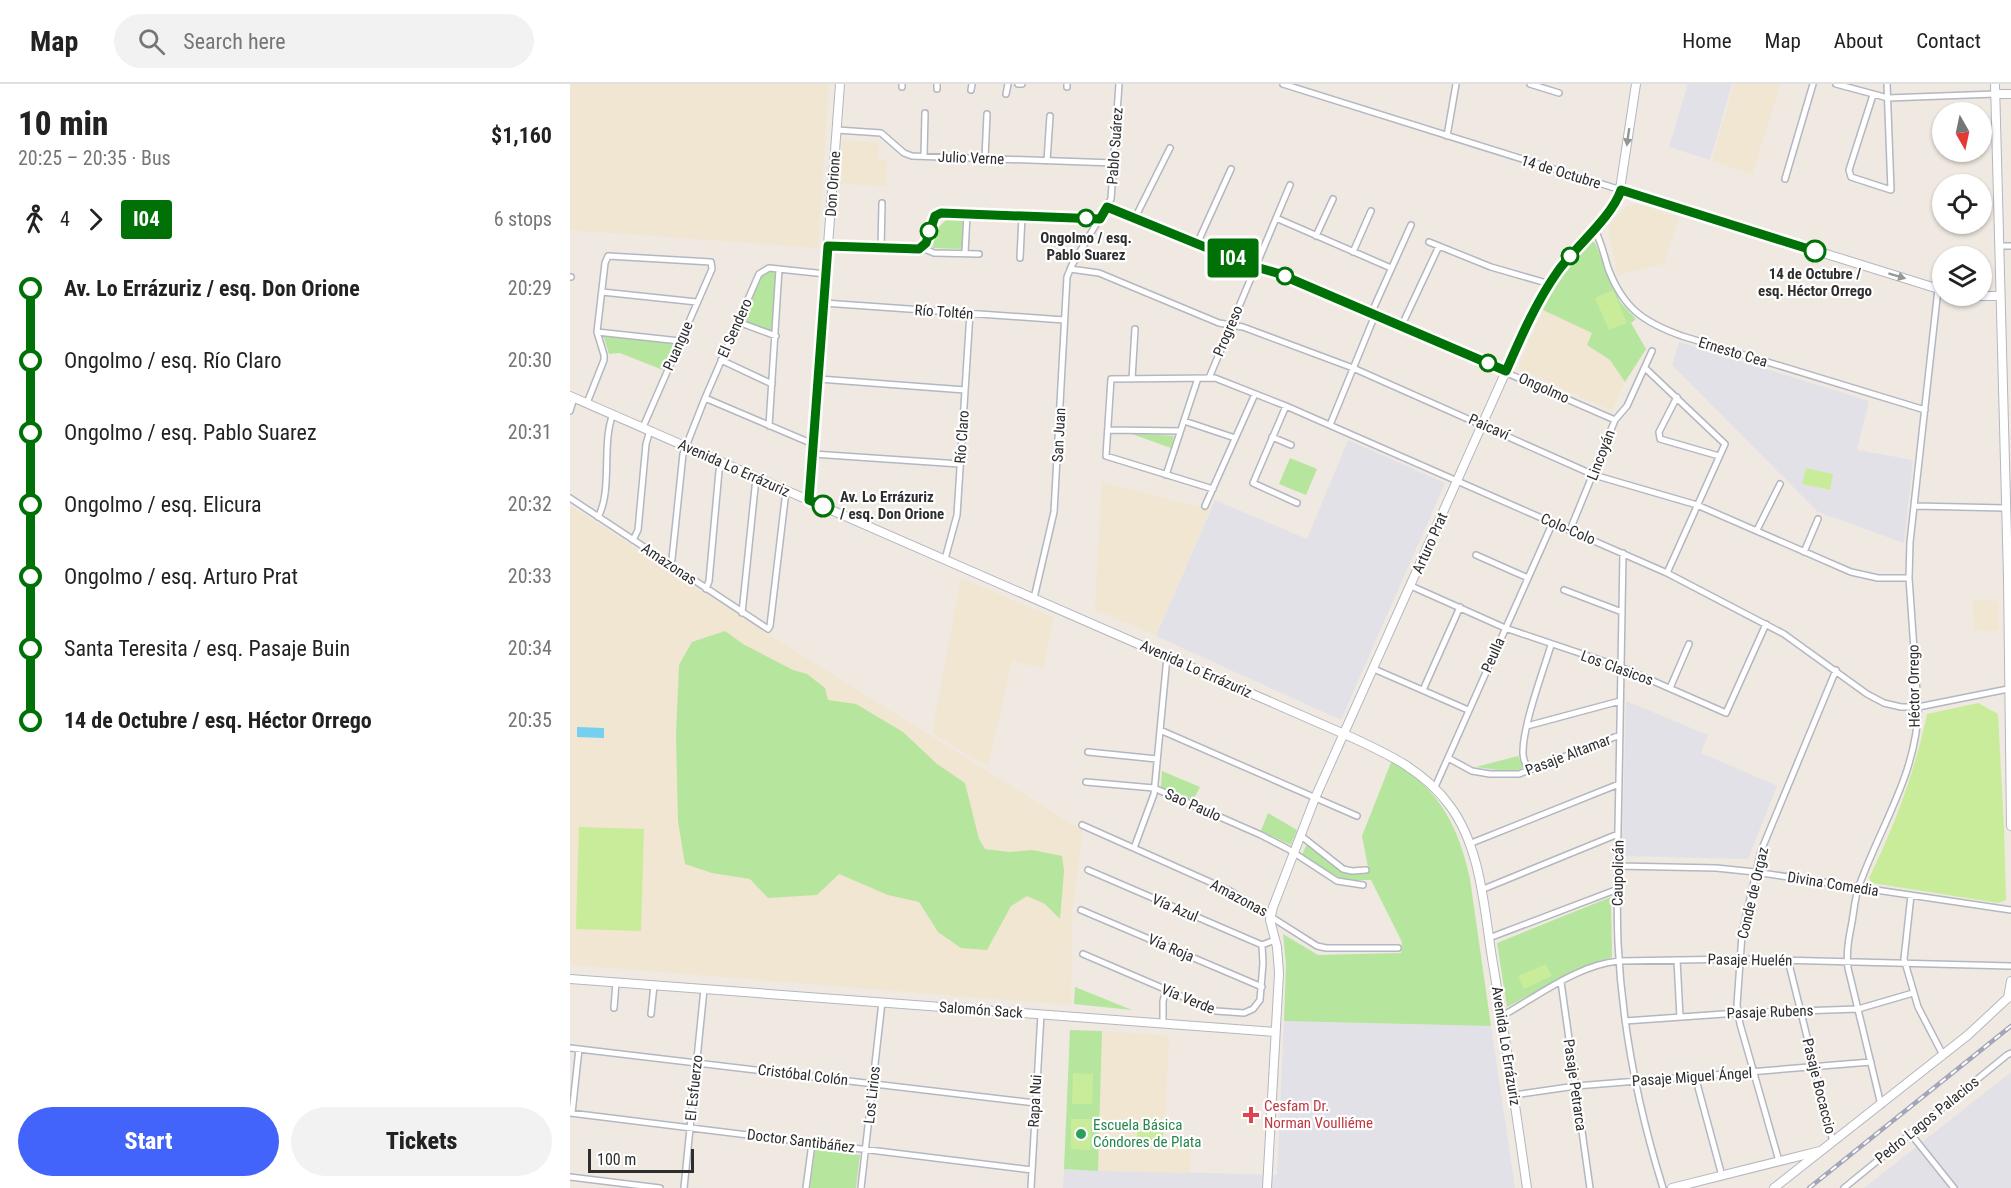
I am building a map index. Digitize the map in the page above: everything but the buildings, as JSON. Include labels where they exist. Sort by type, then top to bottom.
[{"type":"street","name":"Don Orione","points":[[809,500],[840,84]]},
{"type":"street","points":[[1006,94],[1008,84]]},
{"type":"street","name":"Pablo Suárez","points":[[1070,269],[1112,195],[1119,84]]},
{"type":"street","name":"14 de Octubre","points":[[1283,84],[1932,287]]},
{"type":"street","points":[[1308,92],[1309,84]]},
{"type":"street","points":[[1447,136],[1456,84]]},
{"type":"street","points":[[1621,190],[1636,84]]},
{"type":"street","points":[[1785,179],[1814,84]]},
{"type":"street","points":[[1838,84],[1888,98],[2011,94]]},
{"type":"street","points":[[1873,95],[1849,174],[1851,177],[1891,190],[1887,84]]},
{"type":"street","points":[[1995,84],[2000,296],[2006,368],[2005,508],[2011,826]]},
{"type":"street","points":[[1534,85],[1559,93]]},
{"type":"street","points":[[924,156],[925,113]]},
{"type":"street","points":[[985,158],[987,114]]},
{"type":"street","points":[[1047,161],[1050,116]]},
{"type":"street","name":"Julio Verne","points":[[837,130],[881,133],[907,154],[1114,163]]},
{"type":"street","points":[[1135,218],[1170,148]]},
{"type":"street","points":[[1197,244],[1231,170]]},
{"type":"street","name":"Progreso","points":[[1209,378],[1290,185]]},
{"type":"street","name":"Arturo Prat","points":[[1270,915],[1315,798],[1528,324],[1565,262],[1615,204],[1621,190]]},
{"type":"street","points":[[1316,236],[1333,199]]},
{"type":"street","points":[[880,249],[882,203]]},
{"type":"street","name":"Ongolmo","points":[[1107,207],[1197,244],[1277,273],[1615,420]]},
{"type":"street","points":[[1353,252],[1371,211]]},
{"type":"street","points":[[922,248],[936,215],[941,213],[1100,219]]},
{"type":"street","points":[[964,253],[967,214]]},
{"type":"street","points":[[1020,258],[1022,216]]},
{"type":"street","points":[[1276,218],[1391,268]]},
{"type":"street","points":[[1330,425],[1391,268],[1411,225]]},
{"type":"street","name":"Ernesto Cea","points":[[1594,228],[1622,299],[1645,320],[1682,336],[1925,410]]},
{"type":"street","points":[[1429,242],[1491,267],[1550,284]]},
{"type":"street","points":[[828,246],[917,250],[922,248],[934,253],[979,254]]},
{"type":"street","points":[[1401,327],[1439,246]]},
{"type":"street","points":[[1999,246],[2011,246]]},
{"type":"street","name":"Puangue","points":[[602,292],[607,258],[611,255],[706,260],[712,264],[646,429],[638,530],[633,540]]},
{"type":"street","name":"El Sendero","points":[[670,565],[682,458],[686,446],[759,274],[765,268],[779,269]]},
{"type":"street","points":[[769,426],[779,269],[826,274]]},
{"type":"street","name":"San Juan","points":[[1034,598],[1053,522],[1064,320],[1070,269]]},
{"type":"street","name":"Paicaví","points":[[1070,269],[1098,273],[1219,324],[1243,327],[1353,368],[1594,475],[1698,505],[1860,575],[1878,578],[1909,578]]},
{"type":"street","points":[[587,403],[604,360],[597,332],[602,292],[697,302]]},
{"type":"street","points":[[1992,296],[2000,296]]},
{"type":"street","name":"Río Toltén","points":[[824,303],[1064,320]]},
{"type":"street","name":"Héctor Orrego","points":[[1881,1105],[1847,962],[1848,946],[1858,888],[1906,771],[1916,729],[1918,707],[1909,578],[1910,542],[1938,306]]},
{"type":"street","name":"Río Claro","points":[[945,559],[957,515],[970,314]]},
{"type":"street","points":[[738,322],[776,336]]},
{"type":"street","points":[[1132,379],[1135,329]]},
{"type":"street","points":[[597,332],[680,341]]},
{"type":"street","name":"Lincoyán","points":[[1570,530],[1615,420],[1627,406],[1652,351]]},
{"type":"street","points":[[721,360],[772,384]]},
{"type":"street","points":[[1645,368],[1725,444],[1667,573]]},
{"type":"street","points":[[1166,474],[1198,378]]},
{"type":"street","points":[[819,379],[965,390]]},
{"type":"street","name":"Colo-Colo","points":[[1108,430],[1111,380],[1220,379],[1667,573],[1792,639],[1878,700],[1901,707],[1918,707],[2008,689]]},
{"type":"street","points":[[1205,506],[1255,394]]},
{"type":"street","points":[[570,411],[572,397]]},
{"type":"street","name":"Avenida Lo Errázuriz","points":[[572,397],[1345,734],[1406,764],[1435,787],[1456,814],[1469,844],[1481,890],[1527,1188]]},
{"type":"street","points":[[1677,397],[1659,432],[1660,439],[1719,456]]},
{"type":"street","points":[[705,398],[814,444]]},
{"type":"street","points":[[1286,406],[1252,483],[1297,503]]},
{"type":"street","points":[[598,517],[603,501],[609,427],[613,414]]},
{"type":"street","points":[[1184,421],[1235,438]]},
{"type":"street","points":[[1180,431],[1108,430],[1106,456],[1213,489]]},
{"type":"street","points":[[1272,437],[1291,445]]},
{"type":"street","points":[[813,454],[960,464]]},
{"type":"street","points":[[705,589],[709,584],[719,471],[722,463]]},
{"type":"street","points":[[742,613],[756,478]]},
{"type":"street","points":[[1757,530],[1780,484]]},
{"type":"street","name":"Amazonas","points":[[570,498],[768,629],[786,491]]},
{"type":"street","points":[[1915,506],[2005,508]]},
{"type":"street","points":[[1804,552],[1818,519]]},
{"type":"street","name":"Peulla","points":[[1435,787],[1552,522]]},
{"type":"street","name":"Caupolicán","points":[[1623,553],[1617,889],[1619,961],[1625,1021],[1635,1081],[1647,1134],[1663,1188]]},
{"type":"street","points":[[1476,555],[1528,578]]},
{"type":"street","name":"Los Clasicos","points":[[1411,586],[1505,627],[1551,645],[1621,667],[1726,712],[1766,624]]},
{"type":"street","points":[[1564,590],[1622,612]]},
{"type":"street","points":[[1423,690],[1460,607]]},
{"type":"street","points":[[1670,688],[1689,644]]},
{"type":"street","points":[[1529,771],[1524,762],[1523,753],[1527,726],[1551,645]]},
{"type":"street","points":[[1134,848],[1150,806],[1154,788],[1167,657]]},
{"type":"street","points":[[1374,669],[1468,711]]},
{"type":"street","name":"Conde de Orgaz","points":[[1779,1161],[1738,1013],[1739,959],[1755,872],[1766,839],[1836,670]]},
{"type":"street","points":[[1527,726],[1620,701]]},
{"type":"street","points":[[1160,730],[1357,816]]},
{"type":"street","name":"Pasaje Altamar","points":[[1448,758],[1472,771],[1509,774],[1529,771],[1620,735]]},
{"type":"street","points":[[1088,752],[1156,759]]},
{"type":"street","name":"Sao Paulo","points":[[1086,782],[1154,788],[1261,834],[1337,881],[1363,885]]},
{"type":"street","points":[[1469,844],[1619,784]]},
{"type":"street","name":"Amazonas","points":[[1082,825],[1230,891],[1320,947],[1398,948]]},
{"type":"street","points":[[1481,890],[1618,834]]},
{"type":"street","points":[[1300,835],[1339,867],[1352,871],[1365,870]]},
{"type":"street","name":"Divina Comedia","points":[[1618,866],[1755,872],[2011,910]]},
{"type":"street","name":"Vía Azul","points":[[1088,870],[1262,945]]},
{"type":"street","points":[[1489,938],[1617,889]]},
{"type":"street","points":[[1911,895],[1904,954],[1905,964],[1921,1014],[1943,1055]]},
{"type":"street","name":"Vía Roja","points":[[1081,910],[1262,987]]},
{"type":"street","points":[[1267,1188],[1279,973],[1270,915]]},
{"type":"street","points":[[1262,945],[1275,940]]},
{"type":"street","name":"Vía Verde","points":[[1083,954],[1215,1011],[1244,1013],[1251,1011],[1258,1004],[1262,987],[1262,945]]},
{"type":"street","name":"Pasaje Huelén","points":[[1502,1016],[1594,966],[1619,961],[1739,959],[2011,966]]},
{"type":"street","points":[[1677,960],[1680,1017]]},
{"type":"street","name":"Pasaje Bocaccio","points":[[1788,960],[1833,1142]]},
{"type":"street","name":"Salomón Sack","points":[[570,979],[1275,1032]]},
{"type":"street","points":[[1774,1188],[1989,1017],[2010,996],[2011,981]]},
{"type":"street","points":[[614,1008],[616,982]]},
{"type":"street","name":"Pasaje Petrarca","points":[[1561,982],[1590,1188]]},
{"type":"street","points":[[651,1014],[654,985]]},
{"type":"street","name":"El Esfuerzo","points":[[684,1188],[704,989]]},
{"type":"street","points":[[1163,1023],[1163,1001],[1166,990]]},
{"type":"street","name":"Pasaje Rubens","points":[[1625,1021],[1738,1013],[1858,1009],[1913,993]]},
{"type":"street","name":"Los Lirios","points":[[861,1188],[882,1002]]},
{"type":"street","name":"Rapa Nui","points":[[1031,1188],[1041,1014]]},
{"type":"street","name":"Cristóbal Colón","points":[[570,1048],[1035,1103]]},
{"type":"street","points":[[571,1113],[579,1048]]},
{"type":"street","name":"Pedro Lagos Palacios","points":[[1844,1188],[2011,1053]]},
{"type":"street","name":"Pasaje Miguel Ángel","points":[[1514,1095],[1576,1086],[1871,1062]]},
{"type":"street","points":[[1695,1076],[1722,1176]]},
{"type":"street","name":"Doctor Santibáñez","points":[[571,1113],[1032,1170]]},
{"type":"street","points":[[1910,1133],[1954,1188]]},
{"type":"street","points":[[806,1188],[812,1143]]},
{"type":"street","points":[[1672,1188],[1823,1150]]},
{"type":"street","points":[[570,1177],[660,1188]]},
{"type":"shaded area","points":[[570,84],[829,84],[818,248],[570,230]]},
{"type":"shaded area","points":[[1688,84],[1732,84],[1710,160],[1669,147]]},
{"type":"shaded area","points":[[1734,84],[1781,84],[1752,174],[1712,161]]},
{"type":"shaded area","points":[[842,140],[879,142],[878,160],[887,160],[886,186],[840,184]]},
{"type":"shaded area","points":[[1636,204],[1679,217],[1664,264],[1618,275],[1608,231],[1610,224],[1627,206]]},
{"type":"shaded area","points":[[1543,310],[1592,333],[1587,345],[1610,360],[1625,382],[1612,411],[1518,368]]},
{"type":"shaded area","points":[[1679,342],[1869,401],[1857,450],[1913,460],[1904,543],[1818,512],[1672,365]]},
{"type":"shaded area","points":[[1348,440],[1445,483],[1341,720],[1156,636],[1215,500],[1307,539]]},
{"type":"shaded area","points":[[1102,482],[1210,510],[1156,635],[1095,610]]},
{"type":"shaded area","points":[[570,506],[771,636],[1083,831],[1072,912],[1071,1005],[573,965],[570,960]]},
{"type":"shaded area","points":[[961,578],[1054,618],[1043,668],[1012,661],[988,767],[932,733]]},
{"type":"shaded area","points":[[1973,600],[1998,601],[1999,631],[1974,630]]},
{"type":"shaded area","points":[[1626,701],[1708,735],[1701,753],[1777,786],[1748,859],[1622,856]]},
{"type":"shaded area","points":[[1284,1021],[1491,1026],[1515,1188],[1063,1188],[1064,1169],[1277,1175]]},
{"type":"shaded area","name":"Escuela Básica Cóndores de Plata","points":[[1102,1031],[1169,1036],[1164,1146],[1190,1146],[1190,1173],[1098,1171]]},
{"type":"shaded area","points":[[2011,1072],[2011,1188],[1864,1188]]},
{"type":"green space","points":[[947,219],[965,220],[962,249],[931,248],[939,227]]},
{"type":"green space","points":[[1591,240],[1595,243],[1620,302],[1636,319],[1631,323],[1646,349],[1625,382],[1610,360],[1587,345],[1592,333],[1543,310],[1559,277]]},
{"type":"green space","points":[[777,271],[773,331],[742,321],[761,277],[767,272]]},
{"type":"green space","points":[[1613,290],[1627,323],[1609,330],[1595,298]]},
{"type":"green space","points":[[603,335],[674,343],[663,370],[620,353],[609,354]]},
{"type":"green space","points":[[1129,433],[1174,436],[1171,448]]},
{"type":"green space","points":[[1290,458],[1317,469],[1306,495],[1279,484]]},
{"type":"green space","points":[[1806,468],[1833,474],[1830,490],[1802,484]]},
{"type":"green space","points":[[725,631],[743,644],[793,670],[807,674],[825,688],[828,700],[856,704],[903,732],[937,764],[965,783],[979,839],[985,849],[1009,852],[1032,850],[1062,856],[1064,871],[1060,919],[1045,904],[1027,896],[1011,906],[987,950],[961,948],[938,932],[919,902],[888,895],[839,874],[817,895],[768,898],[750,879],[712,873],[685,864],[678,821],[676,735],[679,665],[692,642]]},
{"type":"green space","points":[[1978,703],[1998,714],[2006,900],[1998,903],[1872,883],[1869,878],[1903,798],[1917,756],[1927,714]]},
{"type":"green space","points":[[1518,756],[1524,769],[1506,771],[1476,767]]},
{"type":"green space","points":[[1392,760],[1421,783],[1442,806],[1464,854],[1470,879],[1491,1026],[1284,1021],[1286,964],[1283,934],[1318,955],[1401,953],[1402,942],[1371,880],[1343,880],[1302,855],[1309,839],[1350,869],[1368,867],[1362,836]]},
{"type":"green space","points":[[1162,771],[1200,787],[1192,802],[1161,787]]},
{"type":"green space","points":[[1268,813],[1297,830],[1291,845],[1261,831]]},
{"type":"green space","points":[[579,827],[644,829],[641,931],[576,929]]},
{"type":"green space","points":[[1611,897],[1612,957],[1575,971],[1507,1007],[1497,943]]},
{"type":"green space","points":[[1546,964],[1552,976],[1524,989],[1518,976]]},
{"type":"green space","points":[[1075,987],[1132,1010],[1074,1004]]},
{"type":"green space","name":"Escuela Básica Cóndores de Plata","points":[[1070,1030],[1102,1031],[1098,1171],[1064,1169]]},
{"type":"green space","name":"Escuela Básica Cóndores de Plata","points":[[1073,1073],[1093,1074],[1092,1104],[1072,1104]]},
{"type":"green space","name":"Escuela Básica Cóndores de Plata","points":[[1071,1119],[1091,1119],[1090,1150],[1071,1149]]},
{"type":"green space","points":[[1137,1126],[1163,1127],[1163,1142],[1137,1141]]},
{"type":"green space","points":[[815,1149],[860,1155],[856,1188],[810,1188]]},
{"type":"water","points":[[577,727],[604,728],[604,738],[577,737]]},
{"type":"railway","points":[[1809,1188],[2011,1026]]},
{"type":"bus line","name":"I04","points":[[823,506],[809,500],[828,246],[919,249],[926,243],[935,216],[941,213],[1100,219],[1107,207],[1249,265],[1277,273],[1506,371],[1524,331],[1554,277],[1611,209],[1621,190],[1815,251]]},
{"type":"place","name":"Ongolmo / esq. Pablo Suarez","points":[[1086,218]]},
{"type":"place","name":"14 de Octubre / esq. Héctor Orrego","points":[[1815,251]]},
{"type":"place","name":"Av. Lo Errázuriz / esq. Don Orione","points":[[823,506]]},
{"type":"place","name":"Cesfam Dr. Norman Voulliéme","points":[[1251,1115]]},
{"type":"place","name":"Escuela Básica Cóndores de Plata","points":[[1081,1134]]}]
